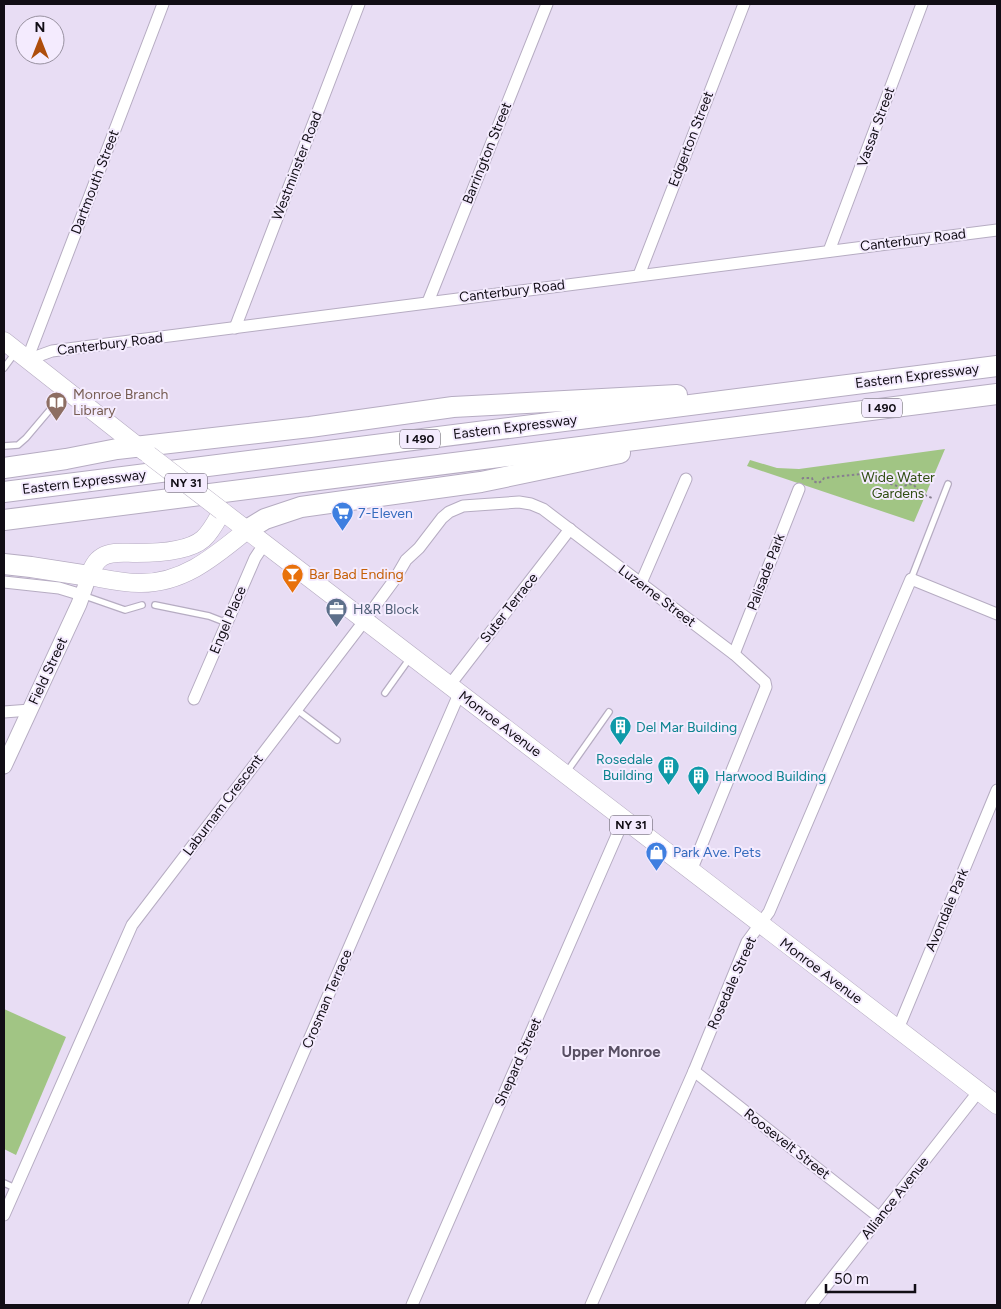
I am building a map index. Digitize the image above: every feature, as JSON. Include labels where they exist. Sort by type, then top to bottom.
[{"type":"highway","name":"Eastern Expressway","points":[[4,492],[997,366]]},
{"type":"highway","points":[[4,468],[144,451],[462,406],[836,386]]},
{"type":"highway","name":"Eastern Expressway","points":[[4,520],[997,394]]},
{"type":"highway","points":[[247,530],[265,519],[301,507],[492,480],[766,423]]},
{"type":"highway","points":[[4,564],[36,567],[89,576]]},
{"type":"main road","name":"Monroe Avenue","points":[[16,351],[411,657],[997,1105]]},
{"type":"main road","points":[[222,511],[199,542],[180,549],[160,552],[114,553],[106,555],[96,561],[89,576],[141,583],[172,578],[200,566],[247,530]]},
{"type":"street","name":"Dartmouth Street","points":[[16,351],[163,4]]},
{"type":"street","name":"Westminster Road","points":[[235,328],[359,4]]},
{"type":"street","name":"Barrington Street","points":[[428,302],[547,4]]},
{"type":"street","name":"Edgerton Street","points":[[639,275],[744,4]]},
{"type":"street","name":"Vassar Street","points":[[830,251],[922,4]]},
{"type":"street","name":"Canterbury Road","points":[[16,351],[52,351],[997,230]]},
{"type":"street","points":[[641,583],[686,479]]},
{"type":"street","name":"Palisade Park","points":[[734,654],[799,489]]},
{"type":"street","name":"Laburnam Crescent","points":[[4,1215],[132,924],[395,579],[398,571],[442,518],[453,509],[519,502],[535,505],[543,509]]},
{"type":"street","name":"Luzerne Street","points":[[543,509],[734,654],[763,679],[766,687],[691,871]]},
{"type":"street","name":"Suter Terrace","points":[[454,690],[570,530]]},
{"type":"street","name":"Engel Place","points":[[194,699],[255,558],[265,544]]},
{"type":"street","name":"Field Street","points":[[4,766],[89,576]]},
{"type":"street","points":[[912,579],[997,614]]},
{"type":"street","name":"Rosedale Street","points":[[590,1305],[694,1071],[747,942],[769,912],[912,579]]},
{"type":"street","points":[[4,582],[58,588],[82,595]]},
{"type":"street","name":"Crosman Terrace","points":[[194,1305],[454,690]]},
{"type":"street","points":[[4,712],[30,710]]},
{"type":"street","name":"Avondale Park","points":[[898,1029],[997,790]]},
{"type":"street","name":"Shepard Street","points":[[412,1305],[624,819]]},
{"type":"street","name":"Roosevelt Street","points":[[694,1071],[879,1217]]},
{"type":"street","name":"Alliance Avenue","points":[[811,1305],[979,1091]]},
{"type":"lane","points":[[4,368],[16,351]]},
{"type":"lane","points":[[4,446],[18,445],[67,391]]},
{"type":"lane","points":[[912,579],[948,484]]},
{"type":"lane","points":[[82,595],[126,610],[142,605]]},
{"type":"lane","points":[[155,605],[209,616],[227,623]]},
{"type":"lane","points":[[385,693],[411,657]]},
{"type":"lane","points":[[296,710],[337,740]]},
{"type":"lane","points":[[565,774],[609,712]]},
{"type":"lane","points":[[4,1183],[15,1188]]},
{"type":"path","points":[[799,489],[803,478],[812,478],[813,481],[818,483],[822,482],[824,478],[861,474],[900,487],[907,484],[914,485],[920,493],[942,501]]},
{"type":"green space","name":"Wide Water Gardens","points":[[945,449],[914,522],[747,466],[750,460],[777,468],[799,469]]},
{"type":"green space","points":[[4,1009],[66,1037],[16,1155],[4,1149]]},
{"type":"place","name":"Monroe Branch Library","points":[[57,421]]},
{"type":"place","name":"7-Eleven","points":[[342,532]]},
{"type":"place","name":"Bar Bad Ending","points":[[293,593]]},
{"type":"place","name":"H&R Block","points":[[337,628]]},
{"type":"place","name":"Del Mar Building","points":[[620,746]]},
{"type":"place","name":"Rosedale Building","points":[[669,786]]},
{"type":"place","name":"Harwood Building","points":[[699,795]]},
{"type":"place","name":"Park Ave. Pets","points":[[657,871]]},
{"type":"district","name":"Upper Monroe","points":[[611,1052]]}]
